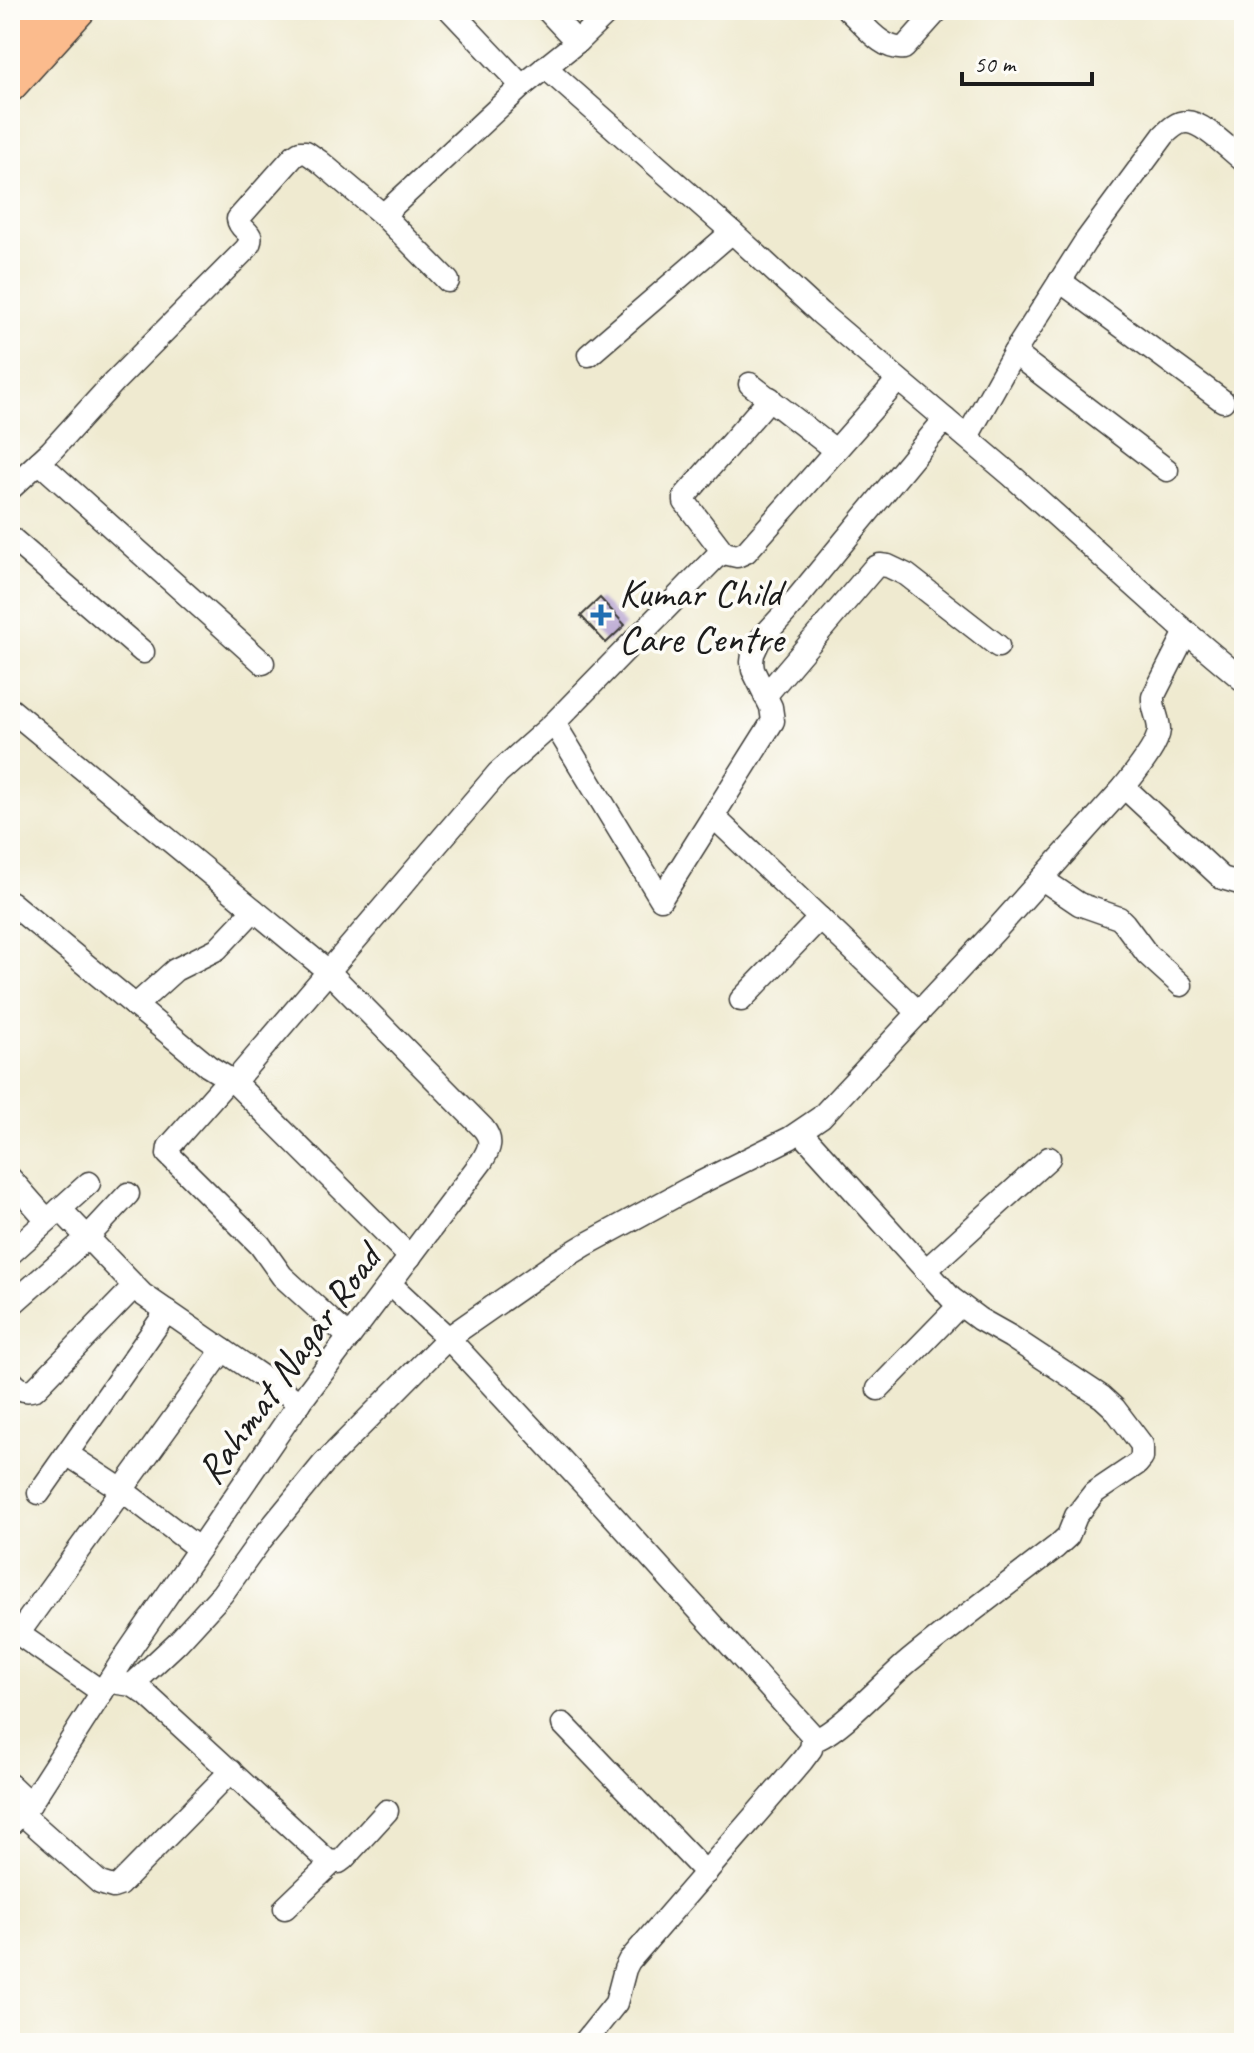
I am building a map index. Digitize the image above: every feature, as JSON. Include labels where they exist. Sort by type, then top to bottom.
[{"type":"highway","points":[[10,50],[47,10]]},
{"type":"highway","points":[[10,86],[79,10]]},
{"type":"street","points":[[450,10],[522,86]]},
{"type":"street","points":[[547,10],[577,42]]},
{"type":"street","points":[[383,215],[522,86],[577,42],[610,10]]},
{"type":"street","points":[[848,10],[883,43],[898,49],[904,48],[938,10]]},
{"type":"street","points":[[545,67],[820,313],[967,437],[1244,681]]},
{"type":"street","points":[[967,437],[1014,353],[1085,242],[1164,135],[1184,122],[1193,123],[1244,161]]},
{"type":"street","points":[[10,489],[246,249],[251,237],[238,219],[300,152],[306,152],[319,161],[383,215],[448,281]]},
{"type":"street","points":[[589,355],[732,232]]},
{"type":"street","points":[[1060,281],[1223,401]]},
{"type":"street","points":[[1014,353],[1167,470]]},
{"type":"street","points":[[349,1337],[282,1276],[260,1245],[168,1154],[169,1147],[328,971],[498,773],[554,723],[720,554],[737,556],[746,552],[898,380]]},
{"type":"street","points":[[750,384],[835,450]]},
{"type":"street","points":[[724,553],[685,502],[685,496],[770,398]]},
{"type":"street","points":[[554,723],[661,899],[770,728],[772,714],[753,670],[753,654],[759,641],[945,419]]},
{"type":"street","points":[[39,462],[263,663]]},
{"type":"street","points":[[10,537],[143,652]]},
{"type":"street","points":[[765,696],[867,575],[880,565],[907,575],[998,646]]},
{"type":"street","points":[[132,1685],[211,1607],[324,1463],[448,1338],[585,1245],[801,1132],[821,1117],[1124,787],[1156,740],[1159,730],[1152,706],[1153,697],[1186,632]]},
{"type":"street","points":[[10,709],[328,971]]},
{"type":"street","points":[[1124,787],[1222,878],[1239,883],[1244,881]]},
{"type":"street","points":[[714,817],[919,1013]]},
{"type":"street","points":[[1042,879],[1079,904],[1119,918],[1147,954],[1181,985]]},
{"type":"street","points":[[10,902],[208,1066],[231,1081],[410,1257]]},
{"type":"street","points":[[135,1006],[175,970],[217,949],[254,910]]},
{"type":"street","points":[[741,1000],[820,918]]},
{"type":"street","name":"Rahmat Nagar Road","points":[[20,1814],[300,1403],[489,1151],[491,1142],[483,1128],[328,971]]},
{"type":"street","points":[[801,1132],[951,1298],[1102,1397],[1142,1445],[1142,1458],[1137,1464],[1094,1493],[1078,1512],[1068,1536],[1056,1547],[907,1662],[835,1728],[814,1740]]},
{"type":"street","points":[[926,1270],[1049,1158]]},
{"type":"street","points":[[10,1178],[53,1215],[87,1238],[142,1294],[300,1403]]},
{"type":"street","points":[[10,1254],[89,1183]]},
{"type":"street","points":[[10,1306],[87,1238],[128,1194]]},
{"type":"street","points":[[390,1284],[448,1338],[810,1731],[814,1740],[802,1761],[629,1961],[616,2003],[584,2043]]},
{"type":"street","points":[[10,1379],[27,1392],[35,1389],[134,1287]]},
{"type":"street","points":[[878,1389],[960,1305]]},
{"type":"street","points":[[39,1493],[167,1311]]},
{"type":"street","points":[[223,1350],[122,1490],[14,1631],[106,1687],[132,1685],[146,1694],[328,1861],[339,1862],[343,1859],[387,1811]]},
{"type":"street","points":[[67,1454],[122,1490],[199,1549]]},
{"type":"street","points":[[563,1724],[706,1873]]},
{"type":"street","points":[[10,1785],[20,1814],[100,1883],[113,1887],[119,1885],[231,1771]]},
{"type":"street","points":[[285,1908],[333,1862]]},
{"type":"building","points":[[600,598],[625,625],[606,643],[581,616]]},
{"type":"place","name":"Kumar Child Care Centre","points":[[601,615]]}]
